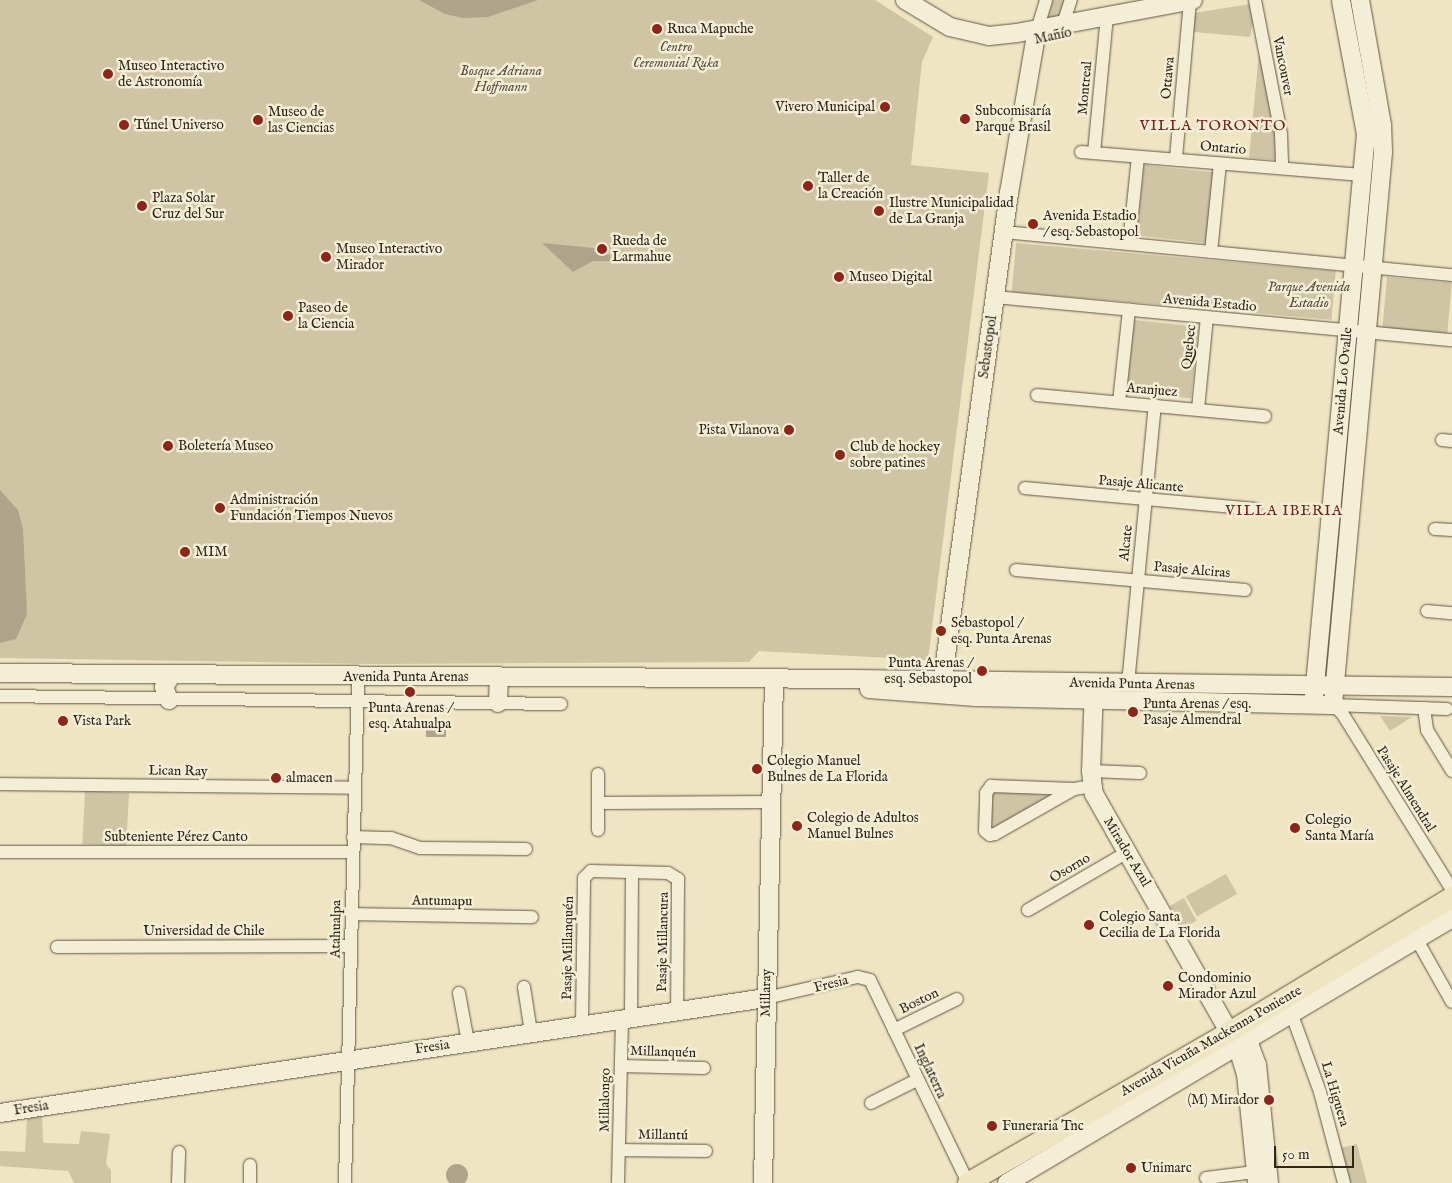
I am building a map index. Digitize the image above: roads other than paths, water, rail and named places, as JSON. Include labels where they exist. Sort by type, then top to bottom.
[{"type":"main road","name":"Mañío","points":[[905,0],[962,38],[981,45],[1004,46],[1063,24],[1192,0]]},
{"type":"main road","name":"Avenida Lo Ovalle","points":[[1313,704],[1354,266],[1365,117],[1341,0]]},
{"type":"main road","name":"Avenida Lo Ovalle","points":[[1333,704],[1384,138],[1360,0]]},
{"type":"main road","name":"Mañío","points":[[1036,35],[1106,25],[1168,5]]},
{"type":"main road","name":"Sebastopol","points":[[941,688],[1004,232],[1036,35]]},
{"type":"main road","name":"Avenida Punta Arenas","points":[[0,673],[499,678],[812,678],[873,690],[941,688],[1093,691],[1333,704]]},
{"type":"main road","points":[[169,700],[164,687],[172,674]]},
{"type":"main road","points":[[498,704],[499,678]]},
{"type":"main road","name":"Millaray","points":[[763,1183],[774,679]]},
{"type":"main road","name":"Avenida Punta Arenas","points":[[1093,691],[1128,684],[1452,687]]},
{"type":"main road","name":"Mirador Azul","points":[[1093,691],[1092,779],[1097,802],[1258,1071],[1260,1179]]},
{"type":"main road","name":"Avenida Vicuña Mackenna Poniente","points":[[1007,1183],[1238,1040],[1452,897]]},
{"type":"main road","name":"Avenida Vicuña Mackenna Poniente","points":[[968,1183],[1044,1139],[1238,1040],[1292,1015],[1452,918]]},
{"type":"main road","name":"Fresia","points":[[0,1113],[582,1024],[766,998]]},
{"type":"main road","points":[[990,1183],[1031,1153],[1044,1139]]},
{"type":"street","name":"Sebastopol","points":[[1036,35],[1046,0]]},
{"type":"street","points":[[1063,24],[1071,0]]},
{"type":"street","name":"Ottawa","points":[[1176,158],[1192,0]]},
{"type":"street","name":"Vancouver","points":[[1255,0],[1281,134],[1282,168]]},
{"type":"street","name":"Montreal","points":[[1088,152],[1106,25]]},
{"type":"street","name":"Ontario","points":[[1088,152],[1362,175]]},
{"type":"street","points":[[1128,244],[1138,157]]},
{"type":"street","points":[[1211,252],[1220,163]]},
{"type":"street","points":[[1004,232],[1452,275]]},
{"type":"street","name":"Avenida Estadio","points":[[995,297],[1452,340]]},
{"type":"street","points":[[1119,402],[1129,310]]},
{"type":"street","name":"Quebec","points":[[1198,409],[1207,317]]},
{"type":"street","name":"Aranjuez","points":[[1037,395],[1265,416]]},
{"type":"street","name":"Alcate","points":[[1128,684],[1155,405]]},
{"type":"street","name":"Pasaje Alicante","points":[[1025,488],[1255,509]]},
{"type":"street","points":[[1435,529],[1452,530]]},
{"type":"street","name":"Pasaje Alciras","points":[[1016,570],[1245,590]]},
{"type":"street","points":[[1427,611],[1452,613]]},
{"type":"street","name":"Atahualpa","points":[[345,1183],[358,677]]},
{"type":"street","name":"Avenida Punta Arenas","points":[[0,696],[169,700],[561,704]]},
{"type":"street","name":"Avenida Punta Arenas","points":[[1333,704],[1447,708]]},
{"type":"street","name":"Pasaje Almendral","points":[[1333,704],[1342,713],[1452,890]]},
{"type":"street","points":[[1424,708],[1427,730],[1452,771]]},
{"type":"street","points":[[1074,789],[991,786],[986,794],[985,831],[990,835],[995,834],[1092,779],[1140,773]]},
{"type":"street","points":[[598,774],[598,830]]},
{"type":"street","name":"Lican Ray","points":[[0,784],[355,788]]},
{"type":"street","points":[[598,803],[771,802]]},
{"type":"street","points":[[354,837],[391,838],[420,848],[526,849]]},
{"type":"street","name":"Subteniente Pérez Canto","points":[[0,852],[353,852]]},
{"type":"street","name":"Osorno","points":[[1028,910],[1126,853]]},
{"type":"street","name":"Pasaje Millanquén","points":[[582,1024],[584,878],[587,873],[632,872]]},
{"type":"street","name":"Pasaje Millancura","points":[[632,872],[674,874],[678,879],[677,1011]]},
{"type":"street","name":"Millalongo","points":[[618,1183],[621,1066],[627,1018],[632,872]]},
{"type":"street","name":"Antumapu","points":[[352,914],[532,917]]},
{"type":"street","points":[[1418,940],[1452,1002]]},
{"type":"street","name":"Universidad de Chile","points":[[57,946],[351,946]]},
{"type":"street","name":"Fresia","points":[[766,998],[862,977]]},
{"type":"street","name":"Inglaterra","points":[[862,977],[873,983],[917,1080],[968,1183]]},
{"type":"street","points":[[524,987],[530,1032]]},
{"type":"street","points":[[459,993],[468,1042]]},
{"type":"street","name":"Boston","points":[[894,1030],[956,999]]},
{"type":"street","name":"La Higuera","points":[[1292,1015],[1320,1092],[1344,1183]]},
{"type":"street","name":"Millanquén","points":[[621,1066],[704,1068]]},
{"type":"street","points":[[871,1104],[917,1080]]},
{"type":"street","name":"Millantú","points":[[620,1150],[706,1151]]},
{"type":"street","points":[[178,1183],[179,1152]]},
{"type":"street","points":[[250,1165],[250,1183]]},
{"type":"street","points":[[1206,1176],[1260,1179]]},
{"type":"place","name":"Ruca Mapuche","points":[[657,29]]},
{"type":"place","name":"Museo Interactivo de Astronomía","points":[[108,74]]},
{"type":"place","name":"Vivero Municipal","points":[[885,107]]},
{"type":"place","name":"Subcomisaría Parque Brasil","points":[[965,119]]},
{"type":"place","name":"Museo de las Ciencias","points":[[258,120]]},
{"type":"place","name":"Túnel Universo","points":[[124,125]]},
{"type":"place","name":"Taller de la Creación","points":[[808,186]]},
{"type":"place","name":"Plaza Solar Cruz del Sur","points":[[142,206]]},
{"type":"place","name":"Ilustre Municipalidad de La Granja","points":[[879,211]]},
{"type":"place","name":"Avenida Estadio / esq. Sebastopol","points":[[1033,224]]},
{"type":"place","name":"Rueda de Larmahue","points":[[602,249]]},
{"type":"place","name":"Museo Interactivo Mirador","points":[[326,257]]},
{"type":"place","name":"Museo Digital","points":[[839,277]]},
{"type":"place","name":"Paseo de la Ciencia","points":[[288,316]]},
{"type":"place","name":"Pista Vilanova","points":[[789,430]]},
{"type":"place","name":"Boletería Museo","points":[[168,446]]},
{"type":"place","name":"Club de hockey sobre patines","points":[[840,455]]},
{"type":"place","name":"Administración Fundación Tiempos Nuevos","points":[[220,508]]},
{"type":"place","name":"MIM","points":[[185,552]]},
{"type":"place","name":"Sebastopol / esq. Punta Arenas","points":[[941,631]]},
{"type":"place","name":"Punta Arenas / esq. Sebastopol","points":[[982,671]]},
{"type":"place","name":"Punta Arenas / esq. Atahualpa","points":[[410,692]]},
{"type":"place","name":"Punta Arenas / esq. Pasaje Almendral","points":[[1133,712]]},
{"type":"place","name":"Vista Park","points":[[63,721]]},
{"type":"place","name":"Colegio Manuel Bulnes de La Florida","points":[[757,769]]},
{"type":"place","name":"almacen","points":[[276,778]]},
{"type":"place","name":"Colegio de Adultos Manuel Bulnes","points":[[797,826]]},
{"type":"place","name":"Colegio Santa María","points":[[1295,828]]},
{"type":"place","name":"Colegio Santa Cecilia de La Florida","points":[[1089,925]]},
{"type":"place","name":"Condominio Mirador Azul","points":[[1168,986]]},
{"type":"place","name":"(M) Mirador","points":[[1269,1100]]},
{"type":"place","name":"Funeraria Tnc","points":[[992,1126]]},
{"type":"place","name":"Unimarc","points":[[1131,1168]]},
{"type":"district","name":"VILLA TORONTO","points":[[1213,126]]},
{"type":"district","name":"VILLA IBERIA","points":[[1284,511]]},
{"type":"park label","name":"Centro Ceremonial Ruka","points":[[676,56]]},
{"type":"park label","name":"Bosque Adriana Hoffmann","points":[[501,79]]},
{"type":"park label","name":"Parque Avenida Estadio","points":[[1309,296]]}]
